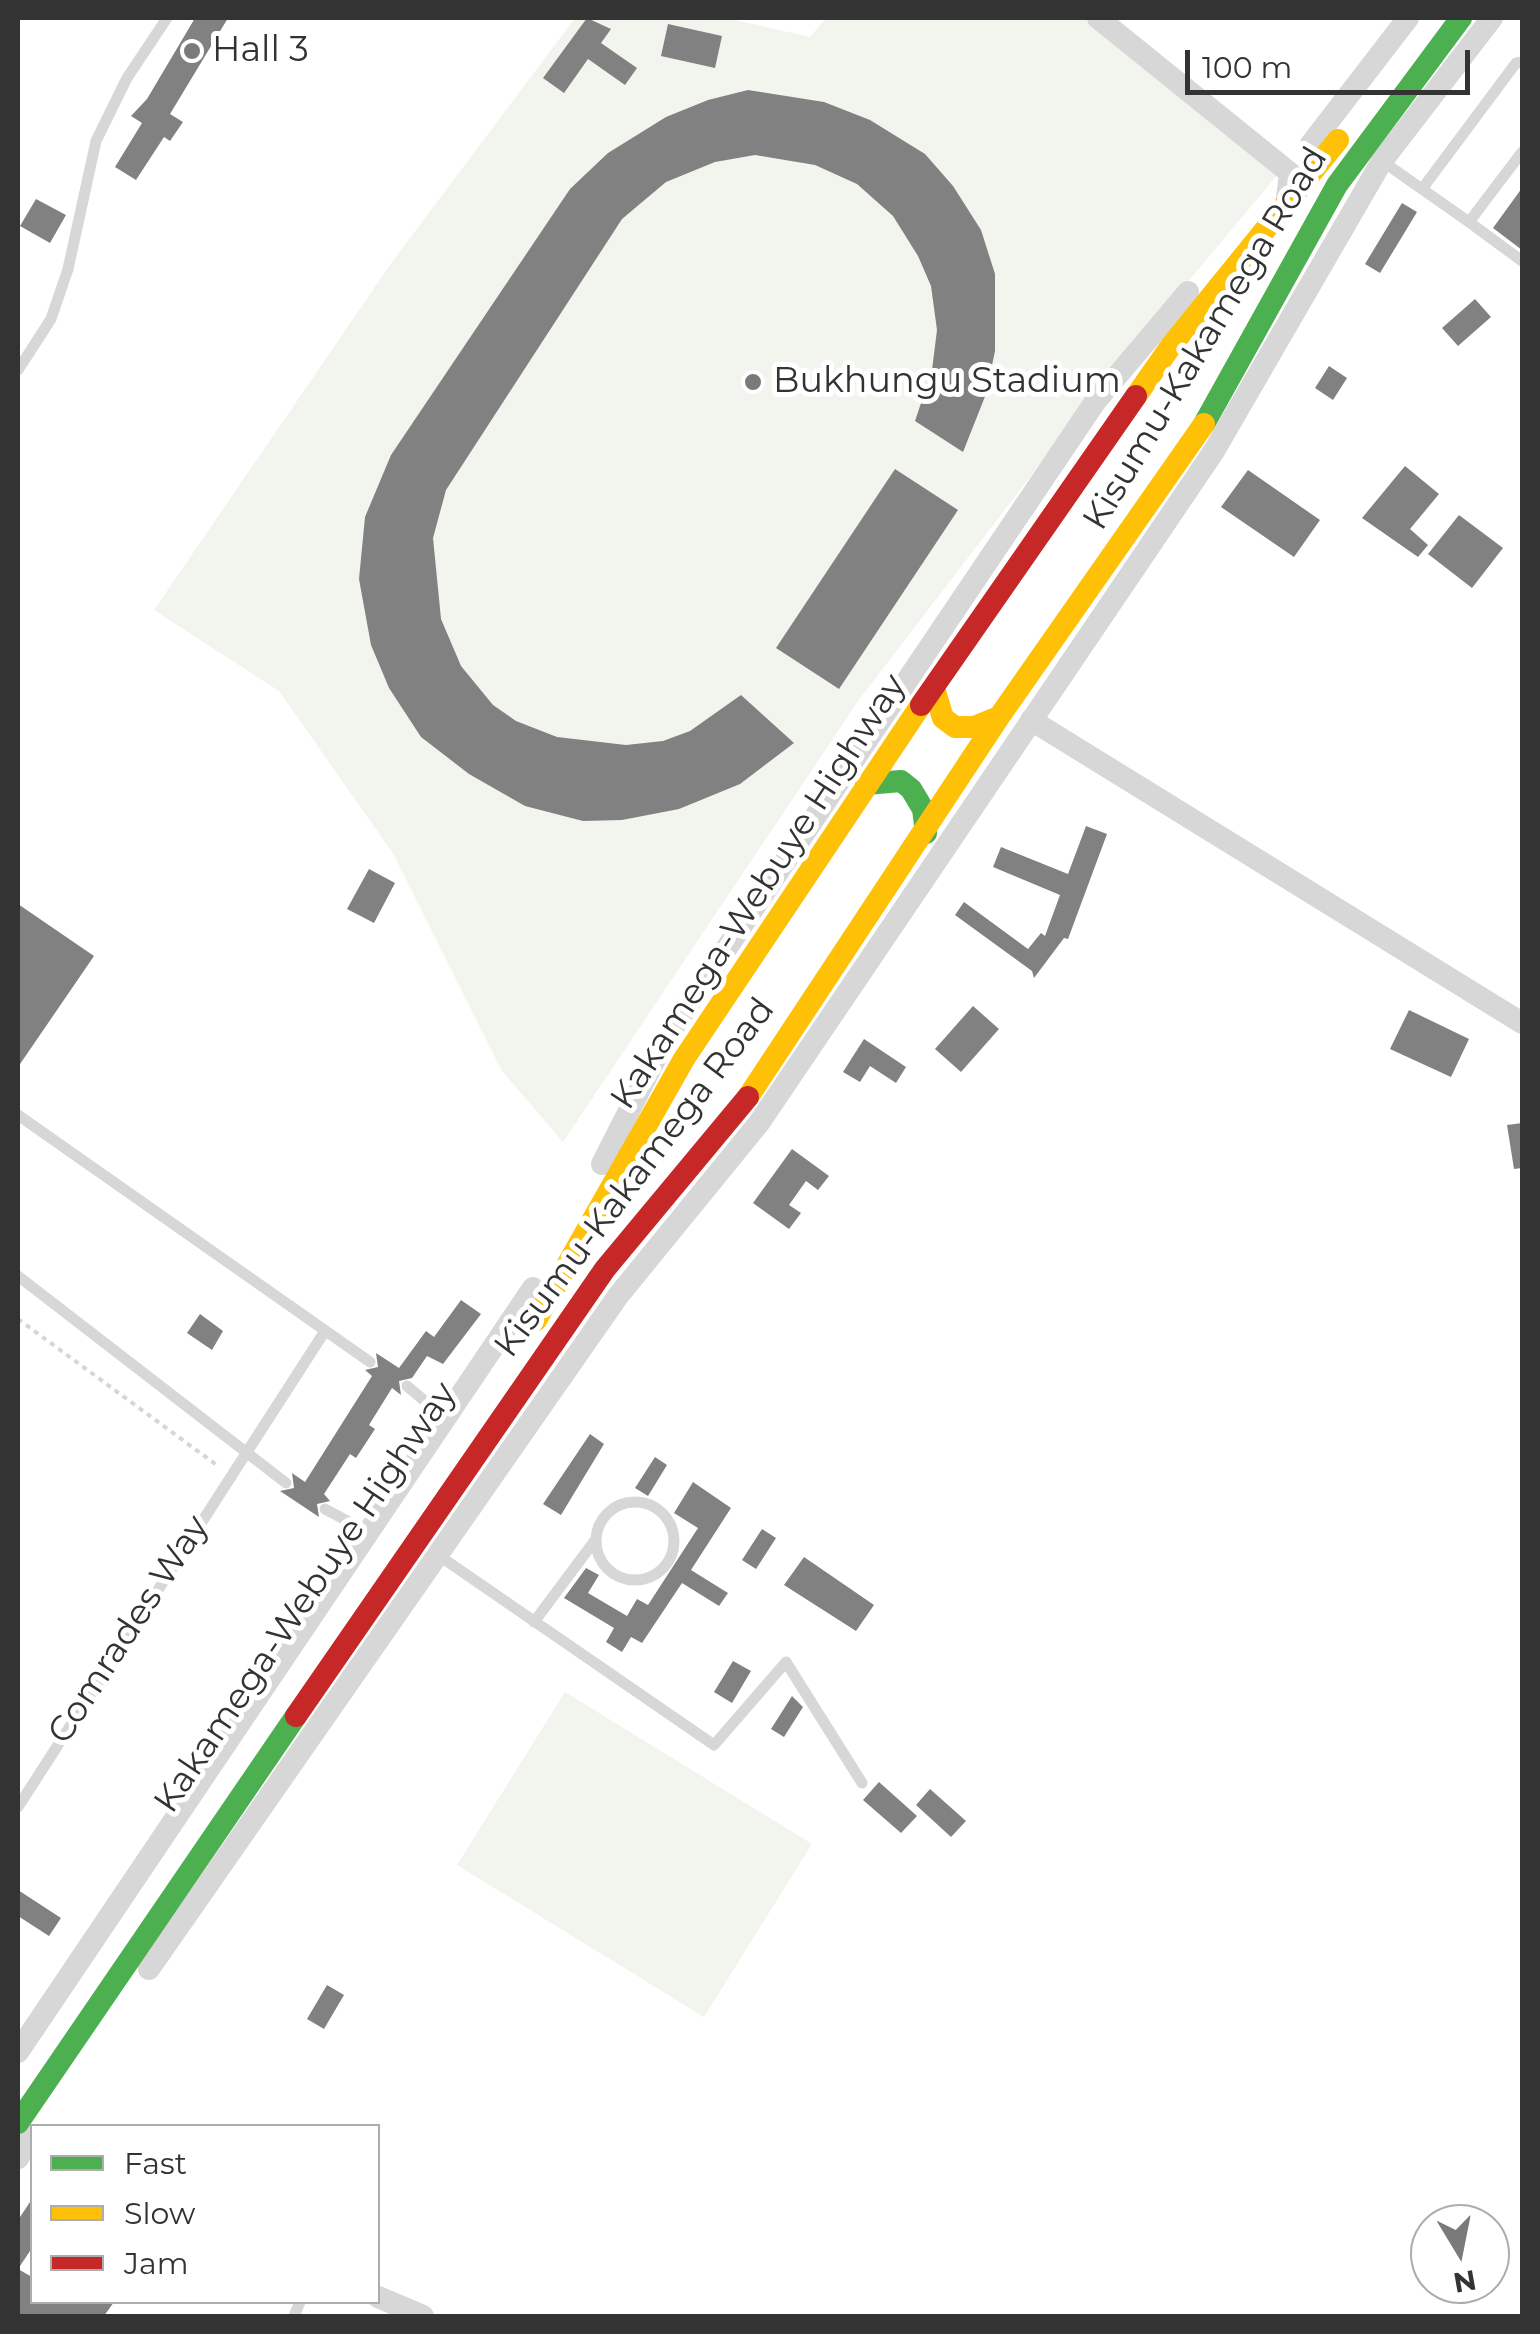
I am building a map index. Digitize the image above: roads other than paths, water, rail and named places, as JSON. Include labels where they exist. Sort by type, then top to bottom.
[{"type":"highway","name":"Kakamega-Webuye Highway","points":[[18,2080],[394,1536],[555,1290],[673,1079],[866,784],[1170,346],[1285,208],[1431,18]]},
{"type":"highway","name":"Kisumu-Kakamega Road","points":[[18,2123],[605,1269],[736,1114],[926,834],[999,717],[1198,434],[1338,184],[1461,18]]},
{"type":"highway","points":[[934,688],[943,718],[955,727],[974,727],[999,717]]},
{"type":"highway","points":[[866,784],[901,780],[922,809],[926,834]]},
{"type":"street","points":[[1098,18],[1290,172]]},
{"type":"street","points":[[18,2052],[544,1272],[666,1038],[1095,402],[1290,172],[1408,18]]},
{"type":"street","points":[[40,2124],[618,1296],[748,1136],[1214,451],[1382,161],[1492,18]]},
{"type":"street","points":[[1285,208],[1290,172]]},
{"type":"street","points":[[1030,720],[1522,1023]]},
{"type":"street","points":[[635,1099],[673,1079]]},
{"type":"street","points":[[706,1148],[748,1136]]},
{"type":"street","points":[[380,2298],[422,2316]]},
{"type":"lane","points":[[18,370],[51,320],[79,236],[96,142],[127,78],[167,18]]},
{"type":"lane","points":[[1422,189],[1516,63],[1522,62]]},
{"type":"lane","points":[[1394,108],[1439,85]]},
{"type":"lane","points":[[1469,222],[1522,152]]},
{"type":"lane","points":[[1382,161],[1522,261]]},
{"type":"lane","points":[[18,1115],[370,1362]]},
{"type":"lane","points":[[18,1276],[243,1454],[286,1483]]},
{"type":"lane","name":"Comrades Way","points":[[18,1807],[325,1331]]},
{"type":"lane","points":[[407,1386],[445,1418]]},
{"type":"lane","points":[[534,1622],[596,1539],[608,1513],[634,1502],[662,1512],[674,1538],[666,1565],[641,1580],[613,1573],[600,1558],[596,1539]]},
{"type":"lane","points":[[325,1509],[368,1532]]},
{"type":"lane","points":[[438,1555],[714,1745],[786,1662],[862,1782]]},
{"type":"place","name":"Hall 3","points":[[192,51]]},
{"type":"place","name":"Bukhungu Stadium","points":[[753,382]]}]
